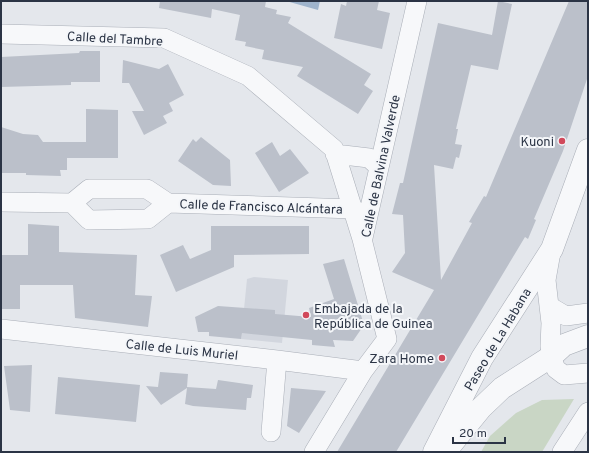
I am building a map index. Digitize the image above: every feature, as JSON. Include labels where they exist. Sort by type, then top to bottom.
[{"type":"street","name":"Calle de Balvina Valverde","points":[[314,452],[363,371],[387,339],[362,239],[417,1]]},
{"type":"street","name":"Calle del Tambre","points":[[1,34],[164,38],[248,76],[334,149],[354,209],[362,239]]},
{"type":"street","name":"Paseo de La Habana","points":[[552,356],[547,273],[552,249],[588,150]]},
{"type":"street","points":[[335,154],[369,158],[379,167]]},
{"type":"street","points":[[1,202],[72,203],[88,189],[147,189],[168,203],[148,218],[89,220],[72,203]]},
{"type":"street","name":"Calle de Francisco Alcántara","points":[[168,203],[354,209]]},
{"type":"street","name":"Paseo de La Habana","points":[[434,452],[482,358],[552,249]]},
{"type":"street","points":[[549,306],[566,316],[588,313]]},
{"type":"street","name":"Calle de Luis Muriel","points":[[1,329],[363,371]]},
{"type":"street","name":"Paseo de La Habana","points":[[445,452],[489,400],[510,383],[552,356],[564,345],[588,336]]},
{"type":"street","points":[[588,351],[552,356],[556,369],[562,374],[570,376],[588,374]]},
{"type":"street","points":[[271,432],[277,360]]},
{"type":"street","points":[[562,452],[588,412]]},
{"type":"shaded area","points":[[254,277],[288,280],[282,343],[241,339],[247,279]]},
{"type":"green space","points":[[574,399],[542,452],[481,452],[490,436],[516,413],[542,400]]},
{"type":"water","points":[[286,1],[320,1],[318,10]]},
{"type":"building","points":[[160,1],[266,1],[265,7],[277,10],[276,14],[291,17],[288,23],[371,74],[364,85],[373,91],[358,114],[297,76],[303,67],[262,59],[264,50],[245,46],[246,42],[235,40],[240,15],[212,9],[211,18],[159,8]]},
{"type":"building","points":[[347,1],[379,1],[377,10],[390,13],[382,49],[334,38],[341,4],[346,6]]},
{"type":"building","points":[[498,1],[512,4],[498,70],[471,65],[456,129],[458,129],[455,144],[462,145],[459,158],[456,157],[453,169],[434,165],[441,280],[472,223],[469,222],[484,196],[486,197],[569,1],[588,1],[588,76],[563,151],[534,219],[536,220],[528,239],[525,237],[396,452],[337,452],[434,290],[392,272],[405,253],[403,215],[392,214],[400,183],[403,183],[438,23],[492,35]]},
{"type":"building","points":[[80,51],[100,51],[100,82],[71,82],[71,85],[1,87],[1,57],[79,53]]},
{"type":"building","points":[[123,60],[159,69],[168,64],[184,95],[169,103],[173,111],[163,116],[167,123],[144,135],[132,111],[144,111],[129,83],[122,83]]},
{"type":"building","points":[[86,109],[118,110],[118,158],[67,158],[67,170],[60,170],[61,176],[26,175],[26,173],[1,173],[1,127],[23,134],[38,135],[43,142],[86,142]]},
{"type":"building","points":[[201,137],[230,160],[231,186],[213,185],[178,161],[193,139],[196,142]]},
{"type":"building","points":[[272,142],[280,156],[290,149],[309,173],[279,192],[255,153]]},
{"type":"building","points":[[28,224],[59,226],[59,252],[137,255],[135,295],[152,296],[148,327],[75,318],[73,285],[20,285],[20,309],[1,309],[1,255],[28,255]]},
{"type":"building","points":[[211,226],[309,226],[309,254],[234,255],[234,267],[176,292],[160,255],[183,245],[190,259],[211,250]]},
{"type":"building","points":[[344,259],[364,325],[353,341],[333,340],[335,347],[312,345],[312,340],[242,333],[241,339],[209,336],[209,332],[198,332],[195,317],[218,306],[275,310],[275,314],[311,317],[309,308],[334,299],[323,264]]},
{"type":"building","points":[[32,365],[30,412],[10,410],[4,366]]},
{"type":"building","points":[[160,372],[188,374],[187,387],[216,389],[218,380],[253,385],[251,398],[247,398],[246,410],[193,406],[185,404],[187,388],[161,405],[146,386],[158,387]]},
{"type":"building","points":[[58,377],[140,385],[136,422],[55,414]]},
{"type":"building","points":[[291,388],[326,391],[299,433],[287,426]]},
{"type":"place","name":"Kuoni","points":[[562,141]]},
{"type":"place","name":"Embajada de la República de Guinea","points":[[306,315]]},
{"type":"place","name":"Zara Home","points":[[442,358]]}]
